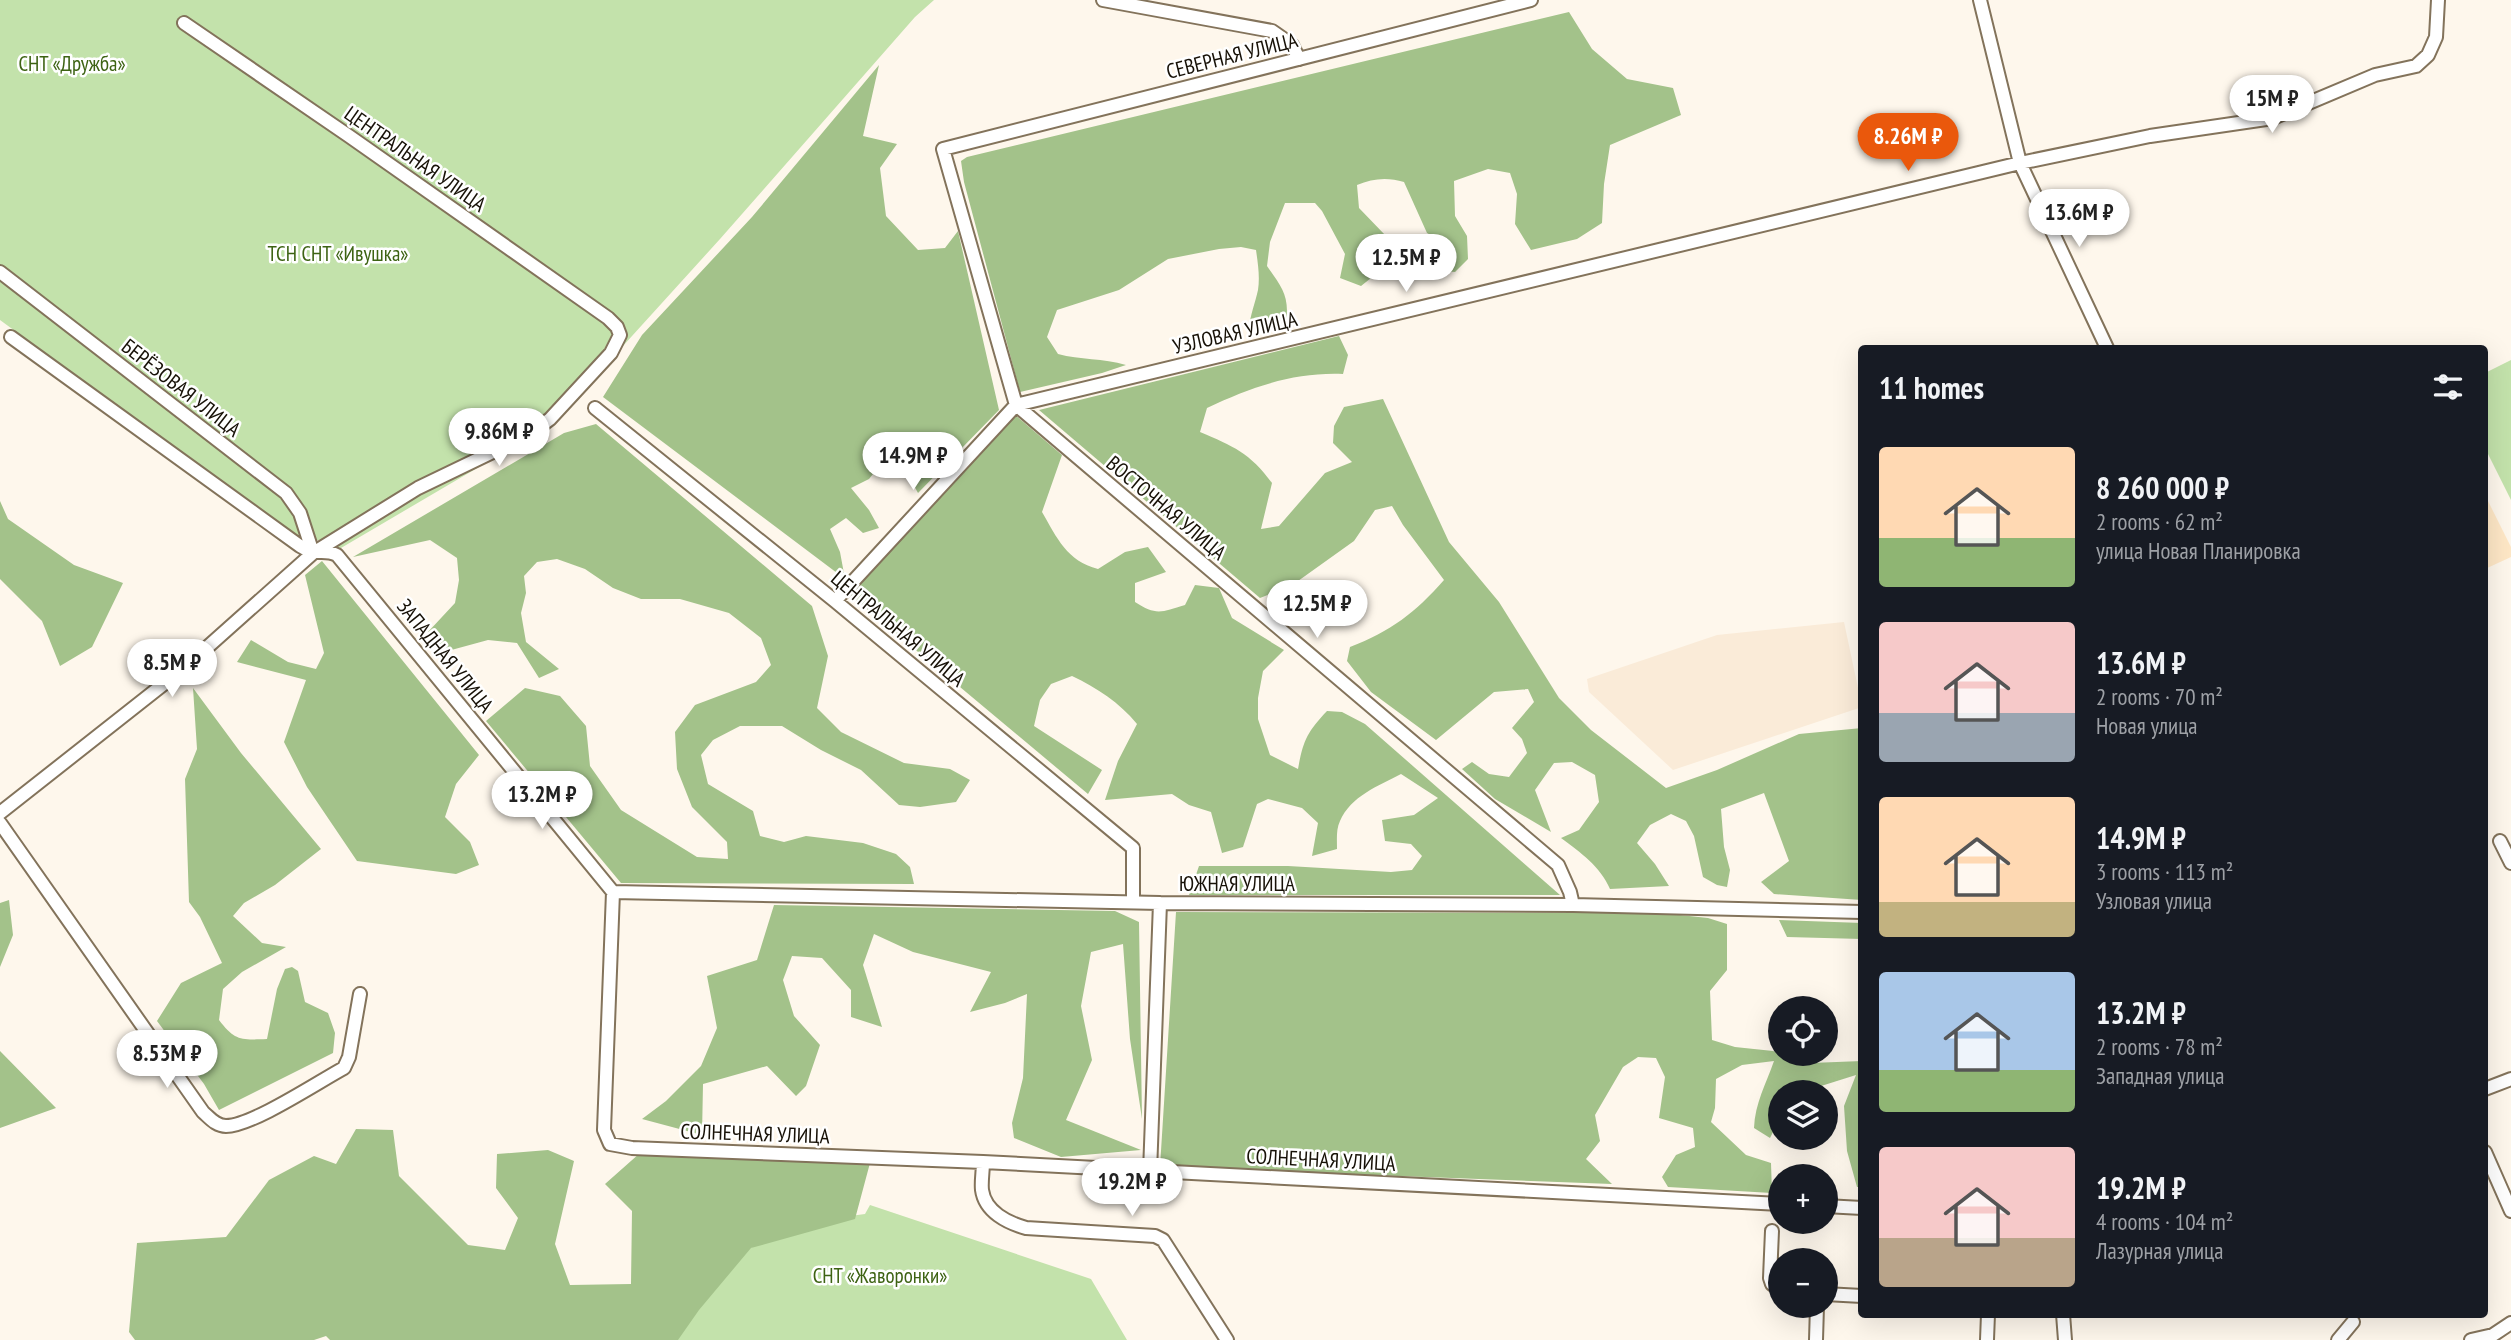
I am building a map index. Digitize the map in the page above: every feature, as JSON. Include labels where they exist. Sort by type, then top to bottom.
[{"type":"street","points":[[1103,0],[1272,31],[1292,45],[1299,59]]},
{"type":"street","name":"СЕВЕРНАЯ УЛИЦА","points":[[1016,405],[943,149],[1531,0]]},
{"type":"street","points":[[1980,0],[2020,163],[2107,345]]},
{"type":"street","name":"УЗЛОВАЯ УЛИЦА","points":[[1016,405],[2020,163],[2150,136],[2273,118],[2375,75],[2416,66],[2428,55],[2437,37],[2438,0]]},
{"type":"street","name":"ЦЕНТРАЛЬНАЯ УЛИЦА","points":[[184,23],[608,318],[619,331],[611,354],[550,419],[530,434],[418,488],[313,553]]},
{"type":"street","name":"БЕРЁЗОВАЯ УЛИЦА","points":[[0,272],[286,493],[300,513],[313,553]]},
{"type":"street","name":"ЗАПАДНАЯ УЛИЦА","points":[[11,337],[300,546],[313,553],[331,552],[337,555],[613,892]]},
{"type":"street","points":[[835,601],[1016,405]]},
{"type":"street","name":"ВОСТОЧНАЯ УЛИЦА","points":[[1016,405],[1558,865],[1573,905]]},
{"type":"street","name":"ЦЕНТРАЛЬНАЯ УЛИЦА","points":[[595,408],[835,601],[1133,848],[1133,902]]},
{"type":"street","points":[[0,813],[184,668],[313,553]]},
{"type":"street","points":[[0,823],[203,1112],[217,1125],[228,1127],[263,1114],[344,1068],[349,1057],[359,994]]},
{"type":"street","points":[[2500,841],[2511,863]]},
{"type":"street","name":"ЮЖНАЯ УЛИЦА","points":[[613,892],[1160,904],[1573,905],[1858,912]]},
{"type":"street","name":"СОЛНЕЧНАЯ УЛИЦА","points":[[613,892],[604,1130],[610,1144],[632,1148],[983,1162],[1768,1203]]},
{"type":"street","points":[[1150,1172],[1160,904]]},
{"type":"street","points":[[2488,1088],[2511,1079]]},
{"type":"street","points":[[2488,1159],[2511,1211]]},
{"type":"street","points":[[983,1162],[982,1192],[997,1215],[1012,1224],[1026,1228],[1155,1236],[1163,1240],[1227,1340]]},
{"type":"street","points":[[1838,1207],[1858,1209]]},
{"type":"street","points":[[1838,1295],[1858,1296]]},
{"type":"street","points":[[1816,1340],[1817,1318]]},
{"type":"street","points":[[1987,1340],[1988,1318]]},
{"type":"street","points":[[2063,1318],[2065,1340]]},
{"type":"street","points":[[2338,1340],[2353,1322]]},
{"type":"street","points":[[2471,1340],[2493,1335],[2511,1324]]},
{"type":"shaded area","points":[[2488,501],[2511,547],[2511,557],[2488,568]]},
{"type":"shaded area","points":[[1844,622],[1858,688],[1858,708],[1673,770],[1589,692],[1587,679],[1717,635]]},
{"type":"green space","name":"ТСН СНТ «Ивушка»","points":[[0,0],[934,0],[915,17],[564,411],[535,434],[341,548],[319,540],[299,540],[0,320]]},
{"type":"green space","points":[[1569,12],[1592,49],[1627,79],[1673,88],[1681,115],[1610,145],[1602,223],[1577,239],[1531,250],[1515,224],[1517,194],[1510,173],[1488,169],[1454,181],[1455,216],[1467,236],[1468,259],[1455,272],[1436,270],[1438,239],[1427,233],[1404,182],[1392,179],[1369,181],[1357,185],[1359,208],[1386,236],[1376,274],[1361,286],[1340,278],[1345,254],[1315,203],[1285,203],[1270,242],[1267,266],[1285,298],[1286,322],[1268,329],[1249,329],[1259,285],[1256,250],[1241,247],[1219,249],[1168,259],[1119,290],[1057,310],[1047,337],[1058,354],[1126,365],[1020,392],[964,182],[961,161],[967,157]]},
{"type":"green space","points":[[879,65],[863,136],[897,144],[880,168],[886,216],[918,250],[945,248],[958,231],[999,410],[918,493],[907,473],[881,464],[869,479],[851,488],[869,510],[879,528],[863,533],[846,518],[830,529],[840,552],[845,579],[603,397],[642,335],[752,217]]},
{"type":"green space","points":[[1339,336],[1348,355],[1343,374],[1307,376],[1273,382],[1207,408],[1200,432],[1240,452],[1256,464],[1272,483],[1261,529],[1279,526],[1325,473],[1352,462],[1333,443],[1334,426],[1344,407],[1383,399],[1449,542],[1499,602],[1559,698],[1591,730],[1666,788],[1717,770],[1799,734],[1858,728],[1858,900],[1774,894],[1761,882],[1789,861],[1764,793],[1721,809],[1724,847],[1730,870],[1727,887],[1703,877],[1694,836],[1686,821],[1671,814],[1650,825],[1637,843],[1669,886],[1610,889],[1595,867],[1561,838],[1579,830],[1599,802],[1595,775],[1572,762],[1554,763],[1535,790],[1551,832],[1495,799],[1462,769],[1472,762],[1489,774],[1509,777],[1527,753],[1522,739],[1512,728],[1534,702],[1528,689],[1494,692],[1436,740],[1371,692],[1347,661],[1350,647],[1402,620],[1444,580],[1392,506],[1375,510],[1354,541],[1291,586],[1260,598],[1039,410]]},
{"type":"green space","points":[[2511,360],[2511,500],[2488,454],[2488,372]]},
{"type":"green space","points":[[1015,415],[1062,455],[1042,512],[1058,539],[1071,554],[1098,569],[1125,552],[1148,547],[1166,572],[1135,583],[1135,602],[1154,611],[1165,611],[1185,605],[1195,585],[1219,588],[1232,618],[1284,650],[1263,671],[1258,698],[1258,719],[1270,755],[1298,769],[1304,744],[1315,725],[1327,711],[1342,712],[1365,724],[1560,895],[1189,895],[1199,866],[1288,866],[1391,872],[1412,870],[1422,856],[1411,844],[1385,841],[1382,820],[1414,815],[1438,798],[1401,774],[1358,798],[1345,812],[1339,824],[1337,849],[1312,856],[1318,823],[1302,808],[1268,799],[1257,804],[1243,847],[1222,853],[1211,812],[1189,805],[1172,794],[1105,800],[1118,761],[1137,724],[1107,696],[1072,676],[1051,684],[1040,700],[1034,726],[1102,770],[1088,794],[850,595]]},
{"type":"green space","points":[[596,424],[812,606],[828,656],[817,708],[841,732],[904,763],[950,769],[970,780],[956,802],[920,807],[899,805],[861,770],[782,726],[740,726],[713,740],[701,755],[708,784],[753,811],[760,836],[784,842],[806,836],[863,843],[896,854],[910,867],[914,884],[621,883],[486,721],[525,688],[560,696],[586,726],[590,766],[621,810],[697,857],[728,859],[727,842],[692,807],[677,769],[675,732],[695,705],[756,682],[771,665],[761,638],[729,613],[680,599],[641,599],[613,588],[585,569],[557,559],[537,562],[524,576],[526,593],[521,613],[526,642],[559,669],[539,678],[517,643],[488,640],[444,652],[428,632],[455,603],[459,580],[457,558],[430,540],[353,557],[564,433]]},
{"type":"green space","points":[[0,501],[8,519],[74,565],[123,583],[92,647],[60,666],[42,621],[0,579]]},
{"type":"green space","points":[[322,561],[479,755],[456,784],[445,817],[470,842],[479,865],[456,874],[357,861],[307,787],[284,742],[306,680],[237,662],[251,640],[288,662],[316,669],[324,653],[305,575]]},
{"type":"green space","points":[[193,688],[241,753],[321,849],[275,885],[244,903],[233,916],[262,943],[286,947],[242,972],[223,989],[219,1020],[239,1038],[267,1039],[277,989],[285,969],[292,967],[298,971],[305,1002],[328,1013],[335,1033],[333,1053],[219,1110],[204,1084],[157,1021],[181,983],[222,963],[200,917],[189,902],[185,779],[197,749]]},
{"type":"green space","points":[[9,900],[13,935],[0,967],[0,903]]},
{"type":"green space","points":[[774,905],[1115,911],[1139,922],[1142,1119],[1130,1039],[1123,944],[1091,952],[1081,1006],[1092,1060],[1066,1120],[1141,1150],[1061,1157],[1014,1138],[1012,1123],[1023,1078],[1027,994],[970,1012],[991,972],[913,952],[874,934],[863,965],[882,1027],[851,1017],[851,990],[822,958],[792,956],[783,980],[794,1016],[820,1045],[806,1086],[796,1096],[767,1066],[703,1084],[702,1135],[642,1119],[666,1101],[701,1066],[717,1028],[707,976],[757,960]]},
{"type":"green space","points":[[1176,912],[1661,913],[1708,918],[1727,924],[1727,970],[1710,991],[1712,1040],[1735,1047],[1768,1050],[1768,1062],[1742,1065],[1716,1079],[1715,1108],[1711,1122],[1746,1155],[1771,1163],[1768,1164],[1768,1193],[1668,1187],[1662,1177],[1676,1155],[1695,1147],[1693,1128],[1659,1118],[1665,1077],[1656,1058],[1638,1057],[1623,1067],[1595,1115],[1600,1141],[1586,1159],[1612,1184],[1160,1167]]},
{"type":"green space","points":[[1779,920],[1858,923],[1858,939],[1787,937]]},
{"type":"green space","points":[[0,1051],[56,1108],[0,1128]]},
{"type":"green space","points":[[1858,1061],[1858,1187],[1847,1151],[1844,1106],[1856,1075],[1838,1081],[1768,1080],[1768,1137],[1754,1128],[1759,1102],[1772,1066],[1838,1066],[1838,1062]]},
{"type":"green space","points":[[356,1129],[393,1130],[399,1176],[468,1245],[505,1250],[518,1218],[496,1188],[497,1154],[548,1150],[574,1161],[555,1244],[570,1285],[631,1284],[632,1211],[605,1184],[640,1153],[870,1163],[855,1219],[751,1248],[699,1310],[678,1340],[330,1340],[326,1336],[314,1340],[135,1340],[129,1332],[137,1243],[226,1237],[269,1180],[314,1156],[336,1164]]},
{"type":"green space","name":"СНТ «Жаворонки»","points":[[870,1205],[1091,1279],[1127,1340],[668,1340],[734,1255],[812,1221],[865,1214]]},
{"type":"park label","name":"СНТ «Дружба»","points":[[72,64]]}]
